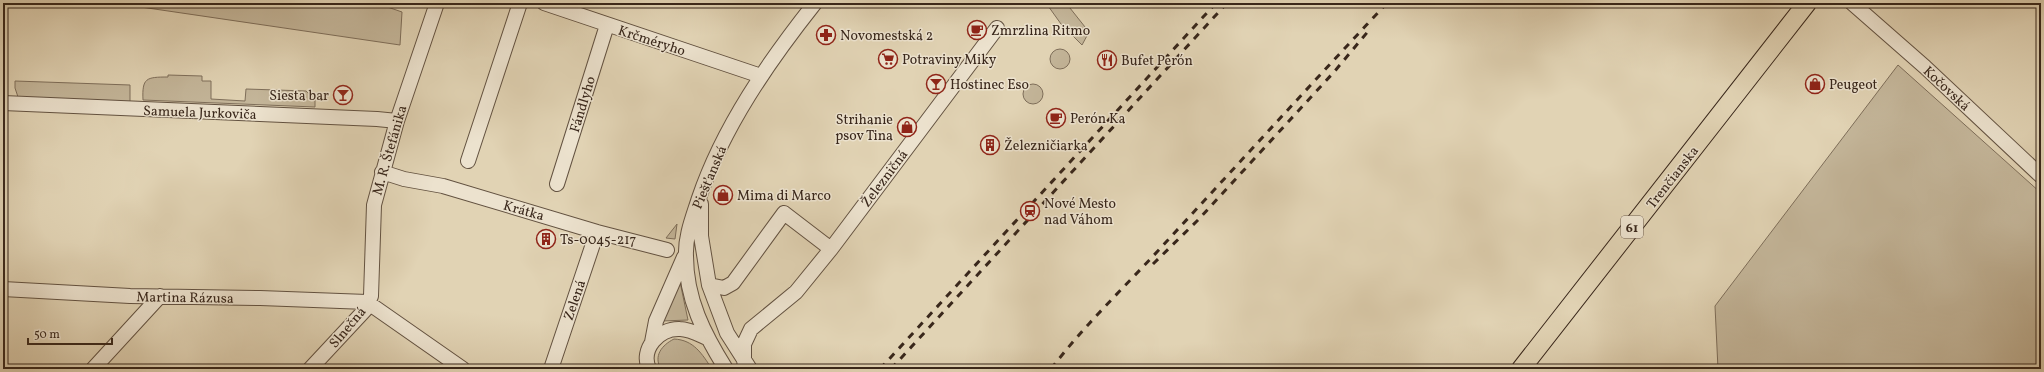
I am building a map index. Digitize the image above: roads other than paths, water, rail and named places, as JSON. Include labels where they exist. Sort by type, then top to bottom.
[{"type":"main road","name":"Trenčianska","points":[[1521,369],[1807,3]]},
{"type":"street","name":"M. R. Štefánika","points":[[367,302],[371,296],[373,274],[374,205],[397,121],[437,3]]},
{"type":"street","points":[[468,161],[520,3]]},
{"type":"street","name":"Krčméryho","points":[[544,3],[761,76]]},
{"type":"street","name":"Piešťanská","points":[[726,369],[707,338],[691,295],[686,255],[690,223],[706,176],[761,76],[815,3]]},
{"type":"street","name":"Kočovská","points":[[1852,3],[1925,67],[2041,176]]},
{"type":"street","name":"Fándlyho","points":[[557,184],[607,25]]},
{"type":"street","name":"Železničná","points":[[747,365],[744,344],[746,336],[751,329],[796,292],[831,249],[997,28]]},
{"type":"street","name":"Samuela Jurkoviča","points":[[3,104],[397,121]]},
{"type":"street","name":"Krátka","points":[[382,172],[404,179],[443,186],[597,232],[667,250]]},
{"type":"street","points":[[699,198],[702,207],[701,236],[703,257],[709,285],[727,333],[747,365]]},
{"type":"street","points":[[709,285],[724,288],[733,283],[784,213],[831,249]]},
{"type":"street","name":"Zelená","points":[[551,369],[597,232]]},
{"type":"street","points":[[649,369],[647,357],[652,342],[656,321],[686,255]]},
{"type":"street","name":"Martina Rázusa","points":[[3,289],[160,296],[367,302]]},
{"type":"street","points":[[93,369],[160,296]]},
{"type":"street","points":[[367,302],[464,369]]},
{"type":"street","name":"Slnečná","points":[[310,369],[365,310],[367,302]]},
{"type":"street","points":[[652,342],[663,332],[675,329],[687,330],[707,338]]},
{"type":"railway","points":[[880,369],[1216,3]]},
{"type":"railway","points":[[891,369],[1227,3]]},
{"type":"railway","points":[[1051,369],[1093,320],[1387,3]]},
{"type":"railway","points":[[1153,264],[1198,220],[1334,72],[1370,29]]},
{"type":"place","name":"Zmrzlina Ritmo","points":[[977,30]]},
{"type":"place","name":"Novomestská 2","points":[[826,35]]},
{"type":"place","name":"Potraviny Miky","points":[[888,59]]},
{"type":"place","name":"Bufet Perón","points":[[1107,60]]},
{"type":"place","name":"Hostinec Eso","points":[[936,84]]},
{"type":"place","name":"Peugeot","points":[[1815,84]]},
{"type":"place","name":"Siesta bar","points":[[343,95]]},
{"type":"place","name":"Perón Ka","points":[[1056,118]]},
{"type":"place","name":"Strihanie psov Tina","points":[[907,127]]},
{"type":"place","name":"Železničiarka","points":[[990,145]]},
{"type":"place","name":"Mima di Marco","points":[[723,195]]},
{"type":"place","name":"Nové Mesto nad Váhom","points":[[1030,211]]},
{"type":"place","name":"Ts-0045-217","points":[[546,239]]}]
